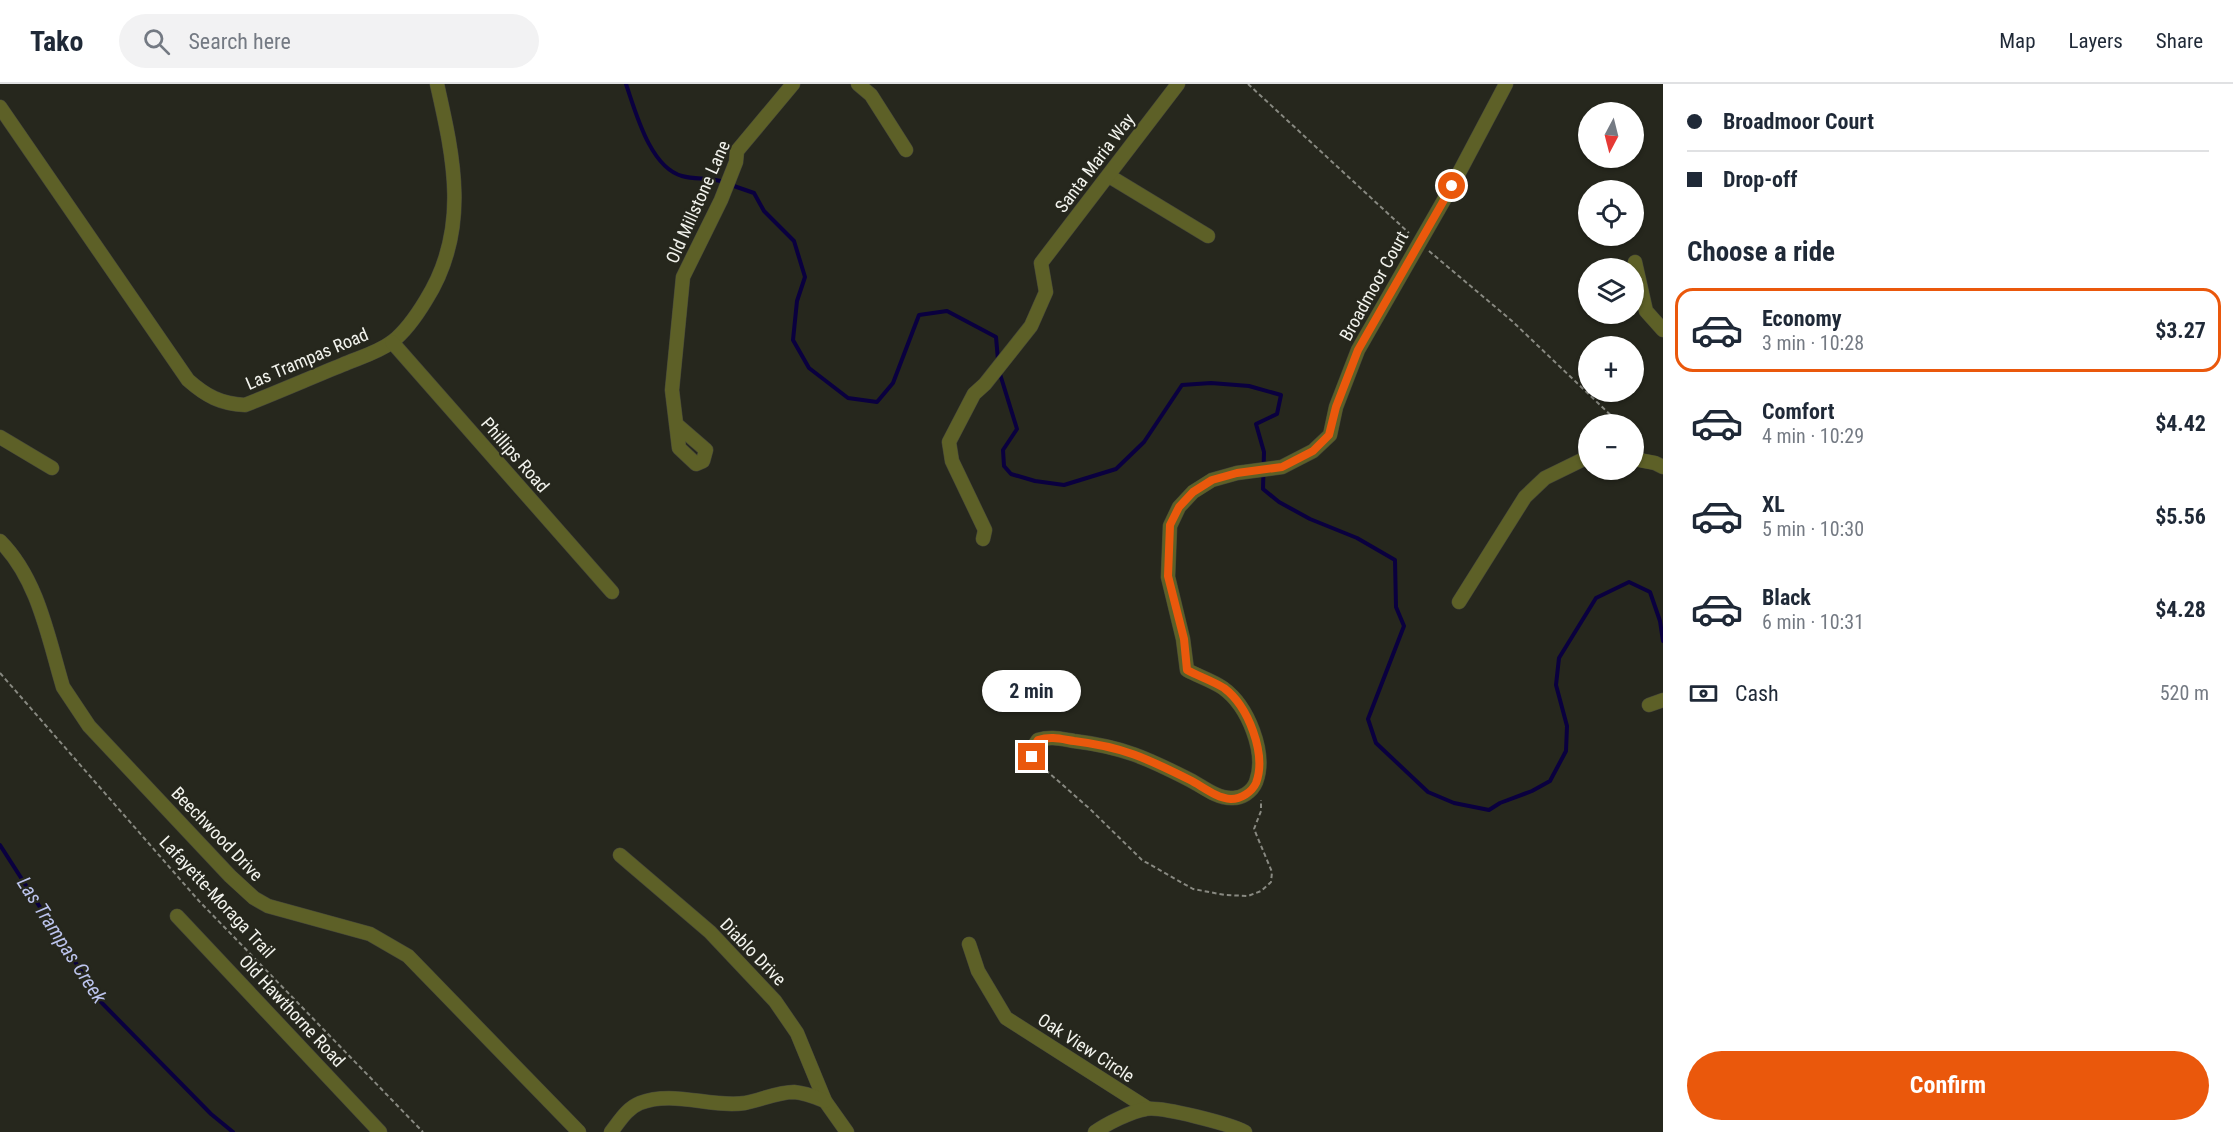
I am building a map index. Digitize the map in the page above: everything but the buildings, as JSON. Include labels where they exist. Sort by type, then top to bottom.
[{"type":"street","name":"Las Trampas Road","points":[[0,107],[188,380],[204,394],[229,404],[245,405],[392,342],[416,316],[433,288],[450,245],[456,212],[451,143],[437,84]]},
{"type":"street","name":"Old Millstone Lane","points":[[675,424],[672,390],[683,277],[722,200],[737,151],[793,84]]},
{"type":"street","points":[[858,84],[871,95],[906,150]]},
{"type":"street","name":"Santa Maria Way","points":[[983,539],[985,530],[952,461],[949,441],[974,394],[985,384],[1031,326],[1046,292],[1041,263],[1178,84]]},
{"type":"street","name":"Broadmoor Court","points":[[1250,790],[1255,785],[1259,771],[1259,753],[1253,730],[1243,711],[1224,689],[1187,670],[1184,639],[1168,576],[1170,525],[1179,507],[1193,492],[1212,480],[1237,473],[1282,467],[1313,451],[1329,435],[1336,407],[1358,350],[1452,186],[1506,84]]},
{"type":"street","points":[[1109,176],[1208,236]]},
{"type":"street","points":[[1644,302],[1646,311],[1663,330]]},
{"type":"street","name":"Phillips Road","points":[[392,342],[612,592]]},
{"type":"street","points":[[0,437],[52,468]]},
{"type":"street","points":[[1644,461],[1663,467]]},
{"type":"street","points":[[1460,602],[1526,497],[1545,478],[1578,462]]},
{"type":"street","name":"Beechwood Drive","points":[[0,541],[19,563],[30,583],[63,687],[71,701],[89,726],[230,876],[254,898],[268,906],[370,934],[408,956],[579,1132]]},
{"type":"street","points":[[1649,705],[1663,700]]},
{"type":"street","points":[[1032,757],[1038,740],[1056,738],[1091,742],[1133,752],[1210,792],[1230,799],[1245,796],[1250,790]]},
{"type":"street","name":"Diablo Drive","points":[[620,855],[710,932],[775,1000],[797,1033],[825,1101],[847,1132]]},
{"type":"street","name":"Old Hawthorne Road","points":[[177,916],[380,1132]]},
{"type":"street","name":"Oak View Circle","points":[[969,944],[978,971],[1005,1018],[1147,1108]]},
{"type":"street","points":[[611,1132],[630,1109],[640,1103],[657,1100],[744,1103],[792,1092],[808,1094],[825,1101]]},
{"type":"street","points":[[1095,1132],[1147,1108],[1198,1117],[1236,1127],[1245,1132]]},
{"type":"path","points":[[1248,84],[1419,243],[1512,321],[1610,414]]},
{"type":"path","name":"Lafayette-Moraga Trail","points":[[0,673],[199,901],[423,1132]]},
{"type":"path","points":[[1032,757],[1126,842],[1142,860],[1193,889],[1224,895],[1248,896],[1261,891],[1271,882],[1272,872],[1254,829],[1261,811],[1261,800],[1250,790]]},
{"type":"waterway","name":"Las Trampas Creek","points":[[626,84],[646,138],[661,162],[671,171],[682,176],[724,182]]},
{"type":"waterway","name":"Las Trampas Creek","points":[[731,185],[754,193],[764,211],[794,241],[805,277],[797,301],[793,340],[809,368],[848,398],[877,402],[893,383],[919,315],[947,311],[996,337],[998,360]]},
{"type":"waterway","name":"Las Trampas Creek","points":[[1000,374],[1017,429],[1003,450],[1004,466],[1011,474],[1035,481],[1064,485],[1116,469],[1144,442],[1182,385],[1211,383],[1249,386],[1281,395],[1277,414],[1256,424],[1264,452],[1263,489],[1279,502],[1310,519],[1357,538],[1395,560],[1396,607],[1404,626],[1368,719],[1376,743],[1428,792],[1454,803],[1489,810],[1550,781],[1566,751],[1567,726],[1556,685],[1559,658],[1596,598],[1629,582],[1650,592],[1660,621],[1663,641]]},
{"type":"waterway","name":"Las Trampas Creek","points":[[0,845],[101,1002],[211,1114],[233,1132]]},
{"type":"route","points":[[1032,757],[1038,740],[1056,738],[1091,742],[1133,752],[1210,792],[1230,799],[1245,796],[1255,785],[1259,771],[1259,753],[1253,730],[1243,711],[1224,689],[1187,670],[1184,639],[1168,576],[1170,525],[1179,507],[1193,492],[1212,480],[1237,473],[1282,467],[1313,451],[1329,435],[1336,407],[1358,350],[1452,186]]}]
